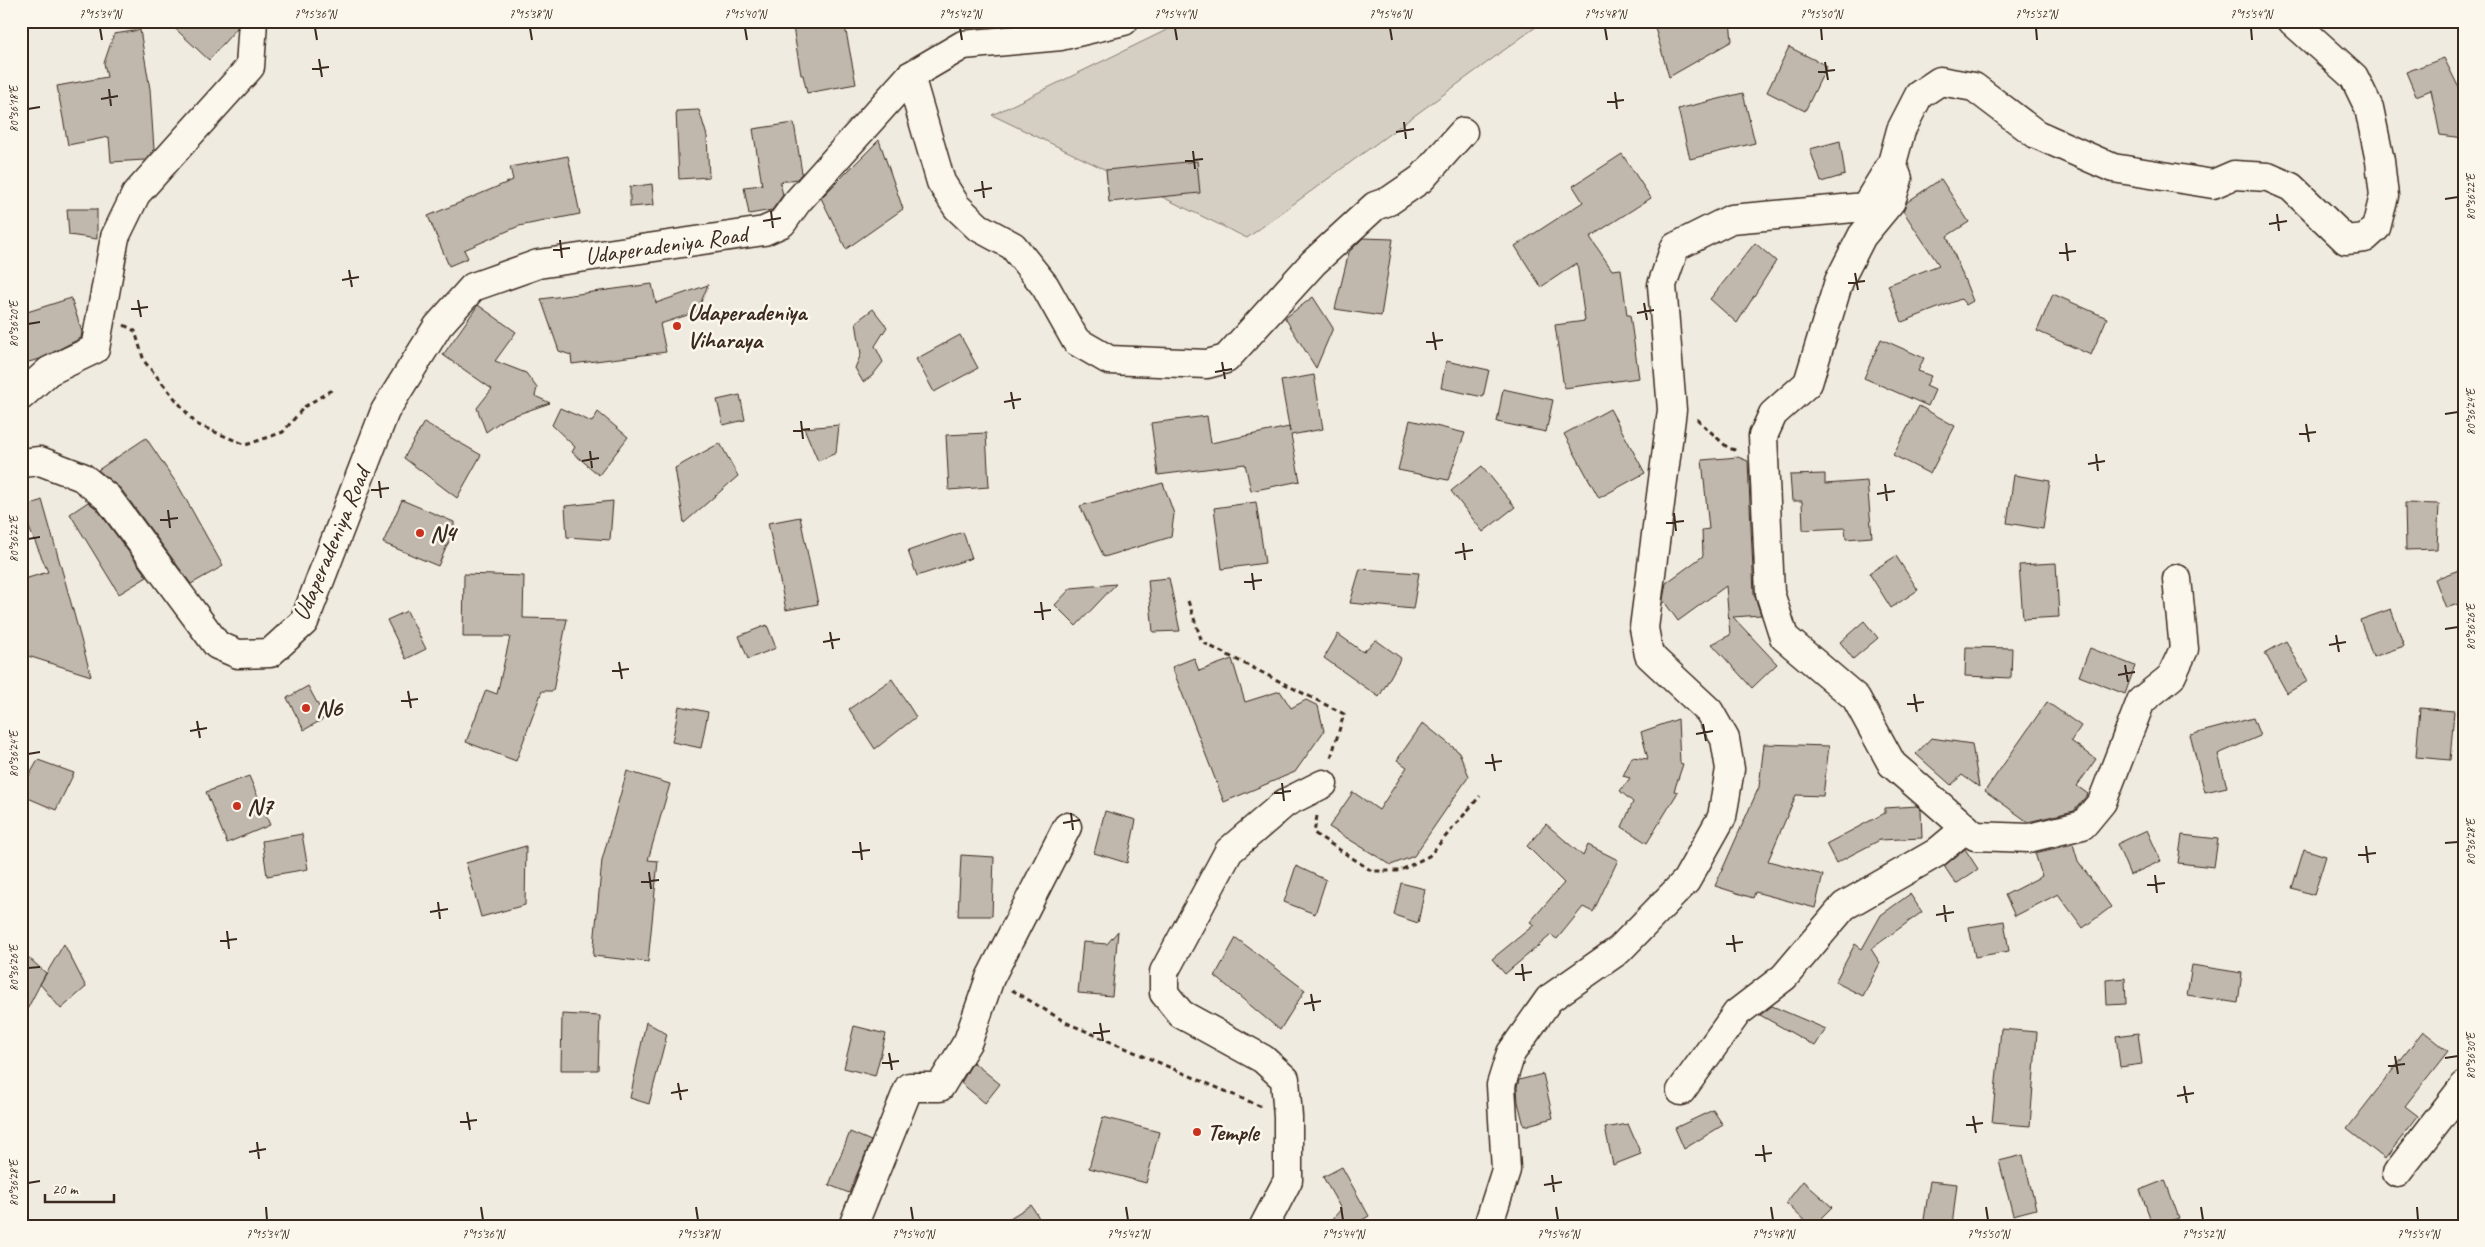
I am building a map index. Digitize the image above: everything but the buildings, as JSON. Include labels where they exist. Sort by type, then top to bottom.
[{"type":"street","points":[[21,396],[49,371],[95,349],[115,237],[136,194],[250,67],[253,21]]},
{"type":"street","name":"Udaperadeniya Road","points":[[21,463],[40,461],[82,476],[108,498],[218,645],[238,654],[270,653],[304,622],[385,411],[438,326],[473,288],[538,264],[764,231],[782,224],[797,202],[910,76],[963,45],[1061,36],[1124,21]]},
{"type":"street","points":[[1488,1226],[1506,1170],[1501,1085],[1512,1054],[1549,999],[1619,950],[1686,881],[1722,817],[1730,769],[1725,739],[1709,711],[1649,655],[1644,628],[1672,410],[1662,285],[1675,247],[1731,219],[1865,207],[1892,163],[1901,130],[1919,95],[1940,81],[1974,87],[2036,134],[2113,168],[2213,184],[2234,175],[2268,177],[2291,187],[2346,240],[2366,238],[2376,228],[2384,196],[2380,160],[2369,108],[2354,77],[2292,21]]},
{"type":"street","points":[[910,76],[941,182],[957,207],[978,227],[1013,246],[1045,286],[1076,341],[1109,360],[1207,364],[1226,359],[1313,263],[1375,206],[1389,201],[1421,178],[1463,132]]},
{"type":"street","points":[[1892,163],[1898,179],[1891,202],[1862,236],[1839,281],[1808,383],[1773,414],[1763,436],[1770,594],[1784,637],[1856,698],[1892,764],[1975,836],[2029,838],[2082,825],[2102,802],[2140,701],[2171,677],[2184,648],[2177,579]]},
{"type":"street","points":[[1264,1226],[1288,1180],[1288,1117],[1285,1079],[1263,1059],[1181,1014],[1164,993],[1164,972],[1229,851],[1285,803],[1323,784]]},
{"type":"street","points":[[853,1226],[909,1087],[940,1086],[968,1040],[990,978],[1067,827]]},
{"type":"street","points":[[1681,1091],[1737,1013],[1784,977],[1844,906],[1936,853],[1966,828]]},
{"type":"street","points":[[2396,1173],[2464,1086]]},
{"type":"path","points":[[102,311],[135,332],[144,361],[196,424],[246,445],[283,432],[304,407],[333,389]]},
{"type":"path","points":[[1672,410],[1693,416],[1728,448],[1764,462]]},
{"type":"path","points":[[1188,601],[1202,642],[1344,714],[1323,784],[1314,833],[1372,871],[1399,871],[1429,856],[1480,796]]},
{"type":"path","points":[[990,978],[1067,1023],[1288,1117]]},
{"type":"shaded area","points":[[1185,21],[1544,21],[1247,238],[992,115]]},
{"type":"place","name":"Udaperadeniya Viharaya","points":[[677,326]]},
{"type":"place","name":"N4","points":[[420,533]]},
{"type":"place","name":"N6","points":[[306,708]]},
{"type":"place","name":"N7","points":[[237,806]]},
{"type":"place","name":"Temple","points":[[1197,1132]]}]
